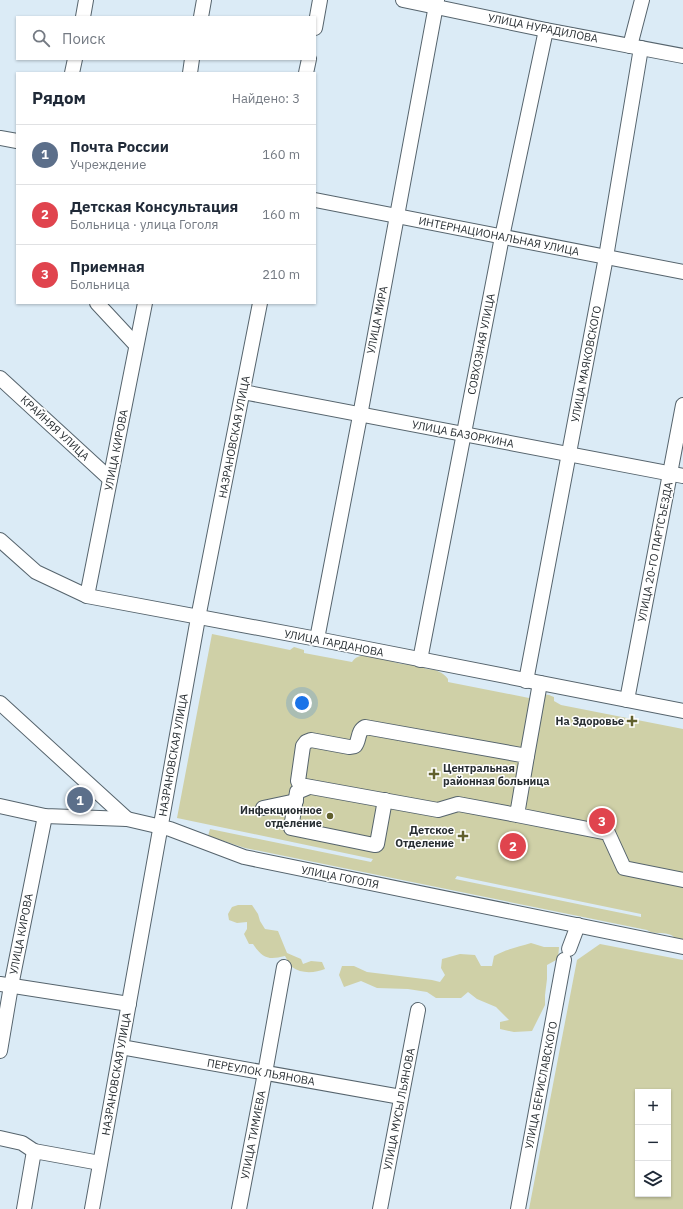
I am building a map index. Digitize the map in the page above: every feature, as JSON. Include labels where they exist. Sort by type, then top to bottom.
[{"type":"street","points":[[83,16],[86,0]]},
{"type":"street","points":[[201,16],[204,0]]},
{"type":"street","points":[[316,22],[320,0]]},
{"type":"street","name":"УЛИЦА НУРАДИЛОВА","points":[[403,0],[436,3],[546,30],[683,56]]},
{"type":"street","name":"УЛИЦА МАЯКОВСКОГО","points":[[517,815],[527,756],[533,682],[569,454],[606,257],[642,0]]},
{"type":"street","name":"УЛИЦА МИРА","points":[[317,640],[436,3]]},
{"type":"street","name":"СОВХОЗНАЯ УЛИЦА","points":[[420,660],[502,237],[546,30]]},
{"type":"street","points":[[72,72],[74,60]]},
{"type":"street","points":[[190,72],[192,60]]},
{"type":"street","points":[[306,72],[309,60]]},
{"type":"street","points":[[0,138],[16,141]]},
{"type":"street","name":"ИНТЕРНАЦИОНАЛЬНАЯ УЛИЦА","points":[[316,200],[683,272]]},
{"type":"street","points":[[98,304],[136,345]]},
{"type":"street","name":"УЛИЦА КИРОВА","points":[[87,596],[145,304]]},
{"type":"street","name":"НАЗРАНОВСКАЯ УЛИЦА","points":[[92,1209],[198,618],[260,304]]},
{"type":"street","name":"КРАЙНЯЯ УЛИЦА","points":[[0,378],[110,479]]},
{"type":"street","name":"УЛИЦА БАЗОРКИНА","points":[[243,392],[676,475]]},
{"type":"street","name":"УЛИЦА 20-ГО ПАРТСЪЕЗДА","points":[[627,700],[676,475],[683,404]]},
{"type":"street","name":"УЛИЦА ГАРДАНОВА","points":[[0,540],[36,572],[87,596],[683,711]]},
{"type":"street","points":[[0,703],[127,819]]},
{"type":"street","points":[[527,756],[365,727],[360,731],[357,744],[352,747],[311,740],[306,742],[303,746],[298,782],[300,785],[438,810],[458,804],[608,833],[624,868],[683,880]]},
{"type":"street","points":[[310,787],[297,792],[291,827],[292,829],[376,845],[385,800]]},
{"type":"street","points":[[263,808],[296,801]]},
{"type":"street","name":"УЛИЦА ГОГОЛЯ","points":[[0,806],[45,816],[127,819],[170,829],[244,857],[683,947]]},
{"type":"street","name":"УЛИЦА КИРОВА","points":[[0,1051],[5,985],[45,816]]},
{"type":"street","name":"УЛИЦА БЕРИСЛАВСКОГО","points":[[518,1209],[566,955],[578,925]]},
{"type":"street","name":"УЛИЦА ТИМИЕВА","points":[[239,1209],[284,967]]},
{"type":"street","points":[[5,985],[129,1004]]},
{"type":"street","name":"УЛИЦА МУСЫ ЛЬЯНОВА","points":[[380,1209],[418,1010]]},
{"type":"street","name":"ПЕРЕУЛОК ЛЬЯНОВА","points":[[121,1047],[401,1097]]},
{"type":"street","points":[[0,1138],[22,1143],[34,1151],[100,1163]]},
{"type":"street","points":[[24,1209],[34,1151]]},
{"type":"green space","name":"Центральная районная больница","points":[[212,634],[290,650],[294,647],[304,650],[304,653],[352,662],[356,658],[362,656],[376,657],[402,664],[418,665],[426,669],[436,670],[448,679],[448,682],[534,699],[542,695],[548,695],[554,697],[554,701],[561,705],[683,729],[683,939],[675,938],[669,934],[654,933],[647,930],[245,848],[208,836],[210,829],[371,862],[373,859],[177,818]],"holes":[[[457,876],[641,914],[641,917],[455,879]]]},
{"type":"green space","points":[[238,905],[252,905],[265,929],[278,931],[287,953],[301,959],[303,964],[311,961],[322,962],[325,969],[313,972],[304,972],[292,967],[285,956],[270,958],[260,953],[253,944],[249,944],[244,934],[247,929],[247,922],[237,923],[229,920],[228,914],[232,907]]},
{"type":"green space","points":[[531,943],[544,947],[559,947],[558,959],[547,965],[545,1005],[532,1031],[514,1032],[500,1029],[500,1022],[509,1020],[496,1007],[477,999],[468,992],[461,998],[436,998],[427,992],[408,989],[377,988],[361,981],[344,987],[339,975],[342,966],[354,966],[367,972],[440,982],[445,975],[441,968],[442,959],[460,954],[475,955],[481,966],[492,966],[494,956]]},
{"type":"green space","points":[[600,944],[683,960],[683,1209],[529,1209],[577,960]]},
{"type":"place","name":"На Здоровье","points":[[632,721]]},
{"type":"place","name":"Центральная районная больница","points":[[434,774]]},
{"type":"place","name":"Почта России","points":[[80,800]]},
{"type":"place","name":"Инфекционное отделение","points":[[330,816]]},
{"type":"place","name":"Приемная","points":[[602,821]]},
{"type":"place","name":"Детское Отделение","points":[[463,836]]},
{"type":"place","name":"Детская Консультация","points":[[513,846]]}]
